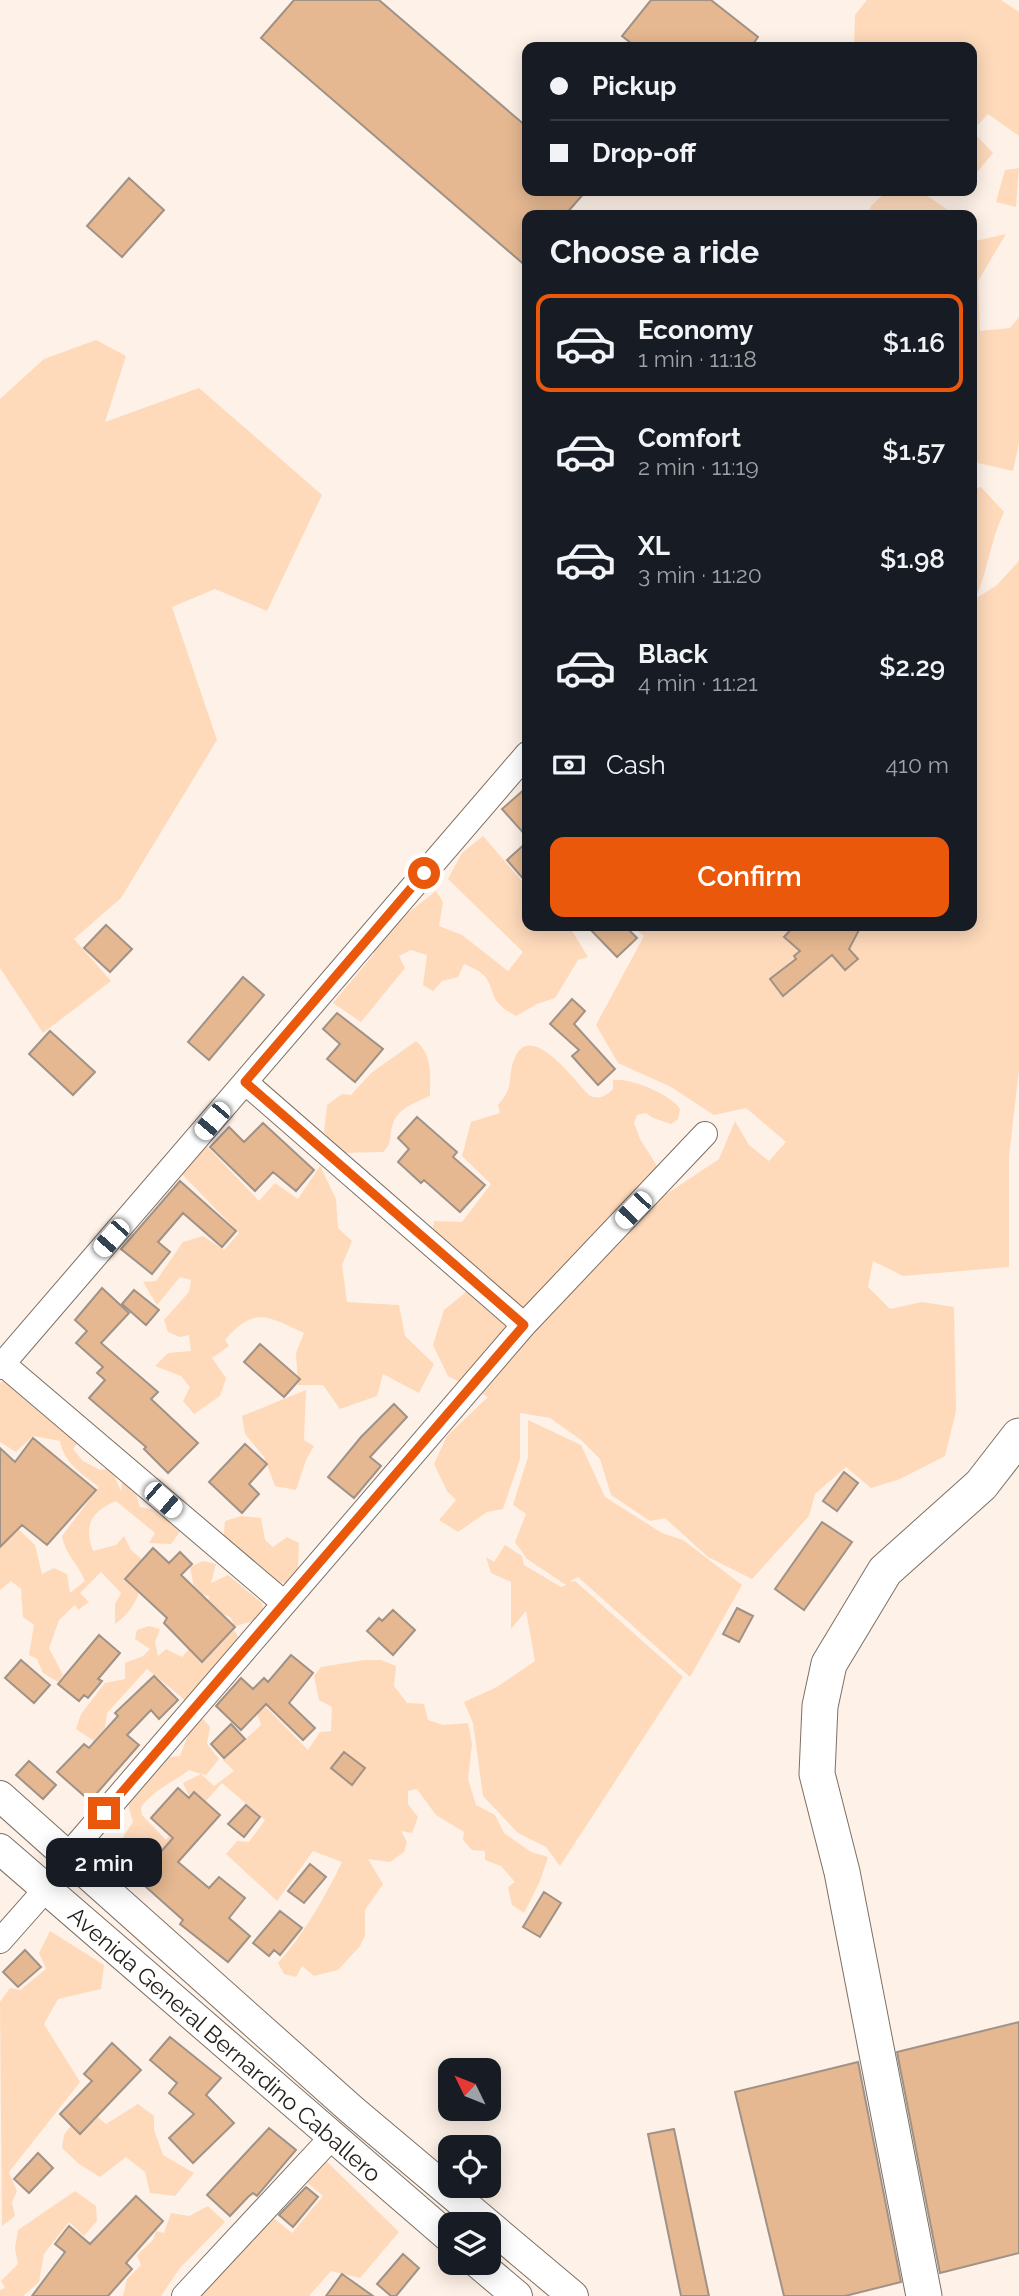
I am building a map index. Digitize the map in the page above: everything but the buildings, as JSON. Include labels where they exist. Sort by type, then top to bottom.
[{"type":"highway","points":[[924,2296],[842,1872],[817,1774],[820,1706],[829,1664],[885,1571],[981,1485],[1019,1436]]},
{"type":"main road","name":"Avenida General Bernardino Caballero","points":[[0,1796],[352,2110],[573,2296]]},
{"type":"main road","name":"Avenida General Bernardino Caballero","points":[[0,1849],[438,2228]]},
{"type":"main road","points":[[492,2275],[517,2296]]},
{"type":"street","points":[[284,1603],[1,1365],[522,760]]},
{"type":"street","points":[[245,1082],[524,1325]]},
{"type":"street","points":[[68,1855],[524,1325],[705,1134]]},
{"type":"street","points":[[0,1941],[46,1889]]},
{"type":"street","points":[[184,2296],[332,2137]]},
{"type":"shaded area","points":[[867,0],[1001,0],[1019,12],[1019,136],[988,114],[977,126],[977,42],[854,42],[855,15]]},
{"type":"shaded area","points":[[977,136],[993,153],[977,172]]},
{"type":"shaded area","points":[[1019,168],[1016,207],[996,202],[1005,170]]},
{"type":"shaded area","points":[[882,196],[927,196],[948,210],[870,210]]},
{"type":"shaded area","points":[[1006,234],[978,281],[980,331],[1010,328],[1019,317],[1019,443],[1013,471],[977,462],[977,241]]},
{"type":"shaded area","points":[[96,340],[126,356],[105,422],[199,388],[322,495],[267,611],[215,589],[172,607],[217,740],[121,898],[74,939],[111,981],[43,1033],[0,968],[0,399],[44,359]]},
{"type":"shaded area","points":[[981,487],[1004,512],[977,594],[977,488]]},
{"type":"shaded area","points":[[1019,561],[1019,1070],[1009,1156],[1009,1267],[903,1276],[873,1261],[868,1287],[890,1309],[922,1302],[954,1307],[956,1411],[945,1456],[900,1479],[871,1488],[846,1467],[815,1494],[809,1516],[752,1579],[708,1557],[665,1518],[650,1521],[611,1495],[600,1459],[581,1440],[550,1418],[520,1413],[520,1459],[503,1509],[487,1512],[458,1532],[439,1520],[456,1500],[447,1491],[434,1464],[447,1436],[488,1397],[448,1376],[433,1345],[444,1310],[472,1287],[432,1235],[434,1221],[462,1222],[491,1184],[462,1156],[471,1122],[500,1113],[498,1105],[508,1090],[512,1066],[519,1051],[528,1046],[539,1048],[551,1055],[590,1096],[605,1096],[613,1089],[613,1080],[620,1080],[649,1088],[675,1103],[680,1109],[678,1119],[671,1124],[646,1113],[637,1115],[634,1123],[640,1139],[659,1169],[656,1201],[719,1159],[735,1121],[749,1145],[769,1161],[786,1142],[746,1108],[714,1115],[671,1087],[618,1063],[596,1025],[644,936],[638,931],[977,931],[977,598],[997,585]]},
{"type":"shaded area","points":[[483,836],[522,881],[522,931],[572,931],[588,957],[578,960],[555,998],[516,1016],[496,1000],[490,984],[482,974],[464,964],[458,977],[442,981],[433,991],[423,985],[427,955],[411,950],[399,956],[405,968],[361,1022],[333,1003],[373,955],[381,934],[436,891],[443,902],[439,926],[462,935],[508,971],[523,952],[448,879],[462,853]]},
{"type":"shaded area","points":[[416,1041],[428,1059],[430,1096],[400,1112],[392,1126],[389,1145],[383,1152],[340,1153],[324,1132],[327,1105],[342,1094],[351,1095],[371,1073]]},
{"type":"shaded area","points":[[199,1138],[259,1201],[275,1183],[298,1199],[320,1166],[336,1199],[338,1228],[352,1241],[342,1265],[347,1302],[399,1305],[405,1336],[434,1364],[419,1393],[383,1374],[377,1396],[340,1409],[323,1385],[298,1385],[296,1353],[304,1333],[262,1317],[244,1322],[235,1329],[225,1340],[229,1346],[212,1358],[226,1378],[220,1396],[194,1414],[183,1401],[190,1387],[181,1376],[155,1366],[168,1353],[191,1351],[189,1335],[180,1337],[168,1332],[164,1320],[189,1292],[191,1280],[180,1277],[157,1305],[143,1282],[156,1281],[183,1242],[203,1236],[224,1250],[239,1233],[177,1169],[193,1162]]},
{"type":"shaded area","points":[[9,1375],[85,1432],[73,1449],[83,1461],[100,1470],[111,1468],[121,1491],[122,1483],[134,1487],[140,1507],[152,1509],[181,1530],[171,1544],[149,1543],[155,1533],[116,1501],[96,1514],[89,1534],[93,1551],[116,1545],[124,1536],[131,1550],[143,1560],[142,1580],[134,1603],[115,1624],[115,1604],[121,1593],[101,1572],[80,1593],[89,1602],[78,1610],[75,1605],[59,1620],[49,1648],[63,1675],[58,1682],[43,1673],[37,1659],[29,1655],[34,1625],[23,1617],[21,1589],[11,1581],[0,1590],[0,1531],[14,1525],[35,1545],[42,1574],[54,1568],[67,1574],[70,1593],[85,1581],[62,1536],[99,1487],[70,1462],[60,1441],[33,1436],[16,1452],[0,1442],[0,1383]]},
{"type":"shaded area","points":[[306,1390],[304,1440],[314,1446],[306,1460],[296,1490],[275,1486],[264,1457],[245,1434],[242,1416]]},
{"type":"shaded area","points":[[528,1420],[581,1445],[605,1497],[662,1533],[683,1540],[742,1585],[690,1677],[578,1577],[569,1582],[575,1581],[683,1677],[560,1866],[546,1847],[518,1833],[483,1796],[473,1723],[464,1702],[497,1687],[535,1661],[526,1611],[511,1629],[511,1582],[491,1573],[486,1557],[494,1562],[505,1545],[522,1556],[524,1565],[561,1587],[566,1585],[527,1559],[515,1542],[526,1514],[513,1505],[528,1457]]},
{"type":"shaded area","points":[[241,1516],[261,1518],[265,1540],[273,1547],[287,1537],[299,1543],[298,1568],[290,1583],[273,1582],[223,1541],[225,1521]]},
{"type":"shaded area","points":[[203,1561],[216,1564],[211,1583],[228,1575],[262,1603],[265,1618],[235,1626],[230,1617],[207,1608],[209,1596],[195,1593],[190,1567]]},
{"type":"shaded area","points":[[149,1626],[160,1629],[155,1642],[158,1656],[166,1649],[182,1657],[191,1647],[205,1644],[214,1650],[234,1630],[245,1648],[208,1686],[202,1679],[200,1689],[190,1694],[186,1701],[147,1669],[107,1713],[105,1728],[94,1741],[76,1729],[81,1714],[105,1683],[125,1679],[125,1663],[143,1656],[150,1649],[135,1639],[137,1630]]},
{"type":"shaded area","points":[[381,1660],[396,1666],[394,1686],[407,1703],[424,1704],[428,1720],[443,1725],[468,1723],[472,1744],[468,1779],[476,1805],[495,1815],[504,1833],[531,1852],[548,1857],[540,1881],[524,1913],[512,1905],[508,1887],[515,1882],[501,1866],[485,1860],[485,1851],[472,1850],[463,1840],[464,1832],[436,1815],[417,1789],[408,1791],[408,1804],[418,1817],[412,1833],[401,1831],[407,1842],[404,1852],[390,1862],[368,1859],[383,1884],[365,1910],[365,1936],[360,1946],[338,1970],[314,1976],[302,1966],[296,1977],[284,1974],[278,1963],[313,1915],[342,1862],[313,1851],[277,1901],[226,1854],[237,1841],[249,1842],[265,1820],[222,1783],[137,1878],[124,1866],[117,1846],[133,1822],[128,1793],[135,1774],[152,1762],[180,1756],[191,1727],[203,1719],[210,1727],[207,1744],[219,1759],[206,1775],[201,1774],[214,1786],[234,1771],[223,1760],[261,1725],[257,1713],[247,1706],[260,1701],[308,1750],[320,1732],[331,1731],[332,1707],[319,1700],[314,1676],[321,1667]],"holes":[[[189,1770],[201,1774],[183,1783],[188,1794],[199,1803],[166,1840],[142,1815],[141,1807],[158,1791]]]},
{"type":"shaded area","points":[[50,1931],[104,1965],[101,1989],[58,1999],[44,2024],[80,2082],[9,2172],[17,2191],[12,2202],[15,2216],[2,2226],[0,2002],[10,1988],[20,1990],[46,1969],[39,1953]]},
{"type":"shaded area","points":[[138,2104],[154,2116],[154,2130],[163,2155],[194,2173],[175,2196],[150,2193],[145,2172],[126,2157],[100,2177],[79,2164],[62,2148],[64,2135],[85,2106],[106,2124]]},
{"type":"shaded area","points":[[319,2154],[399,2232],[360,2278],[331,2271],[309,2296],[190,2296],[266,2212],[292,2233],[323,2196],[299,2176]]},
{"type":"shaded area","points":[[75,2191],[96,2206],[97,2221],[84,2236],[69,2222],[44,2254],[39,2282],[23,2296],[0,2296],[0,2290],[5,2288],[1,2281],[18,2264],[15,2248],[18,2230]]},
{"type":"shaded area","points":[[208,2206],[225,2222],[180,2268],[161,2296],[123,2296],[127,2279],[141,2265],[137,2255],[153,2240],[156,2231],[164,2233],[171,2213],[189,2216]]},
{"type":"route","points":[[104,1813],[524,1325],[245,1082],[424,873]]}]
